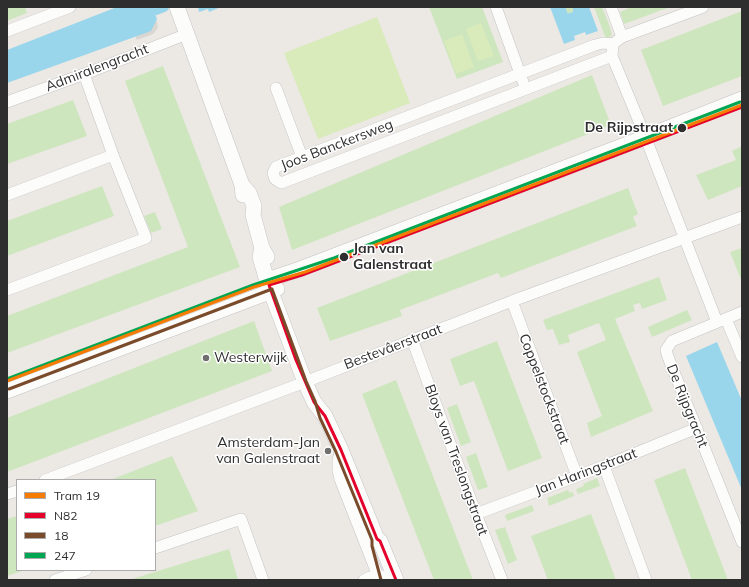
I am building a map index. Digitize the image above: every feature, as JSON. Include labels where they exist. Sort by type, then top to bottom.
[{"type":"street","points":[[7,31],[70,7]]},
{"type":"street","points":[[496,7],[526,89]]},
{"type":"street","points":[[611,7],[618,41],[612,56],[684,238],[721,321],[742,356]]},
{"type":"street","name":"Joos Banckersweg","points":[[612,56],[281,183],[275,179],[273,173],[276,167],[595,45],[618,41],[703,7]]},
{"type":"street","points":[[177,9],[242,185],[243,196],[247,208],[253,215],[262,248],[267,256],[272,284],[308,380],[321,401],[325,416],[342,450],[377,540],[380,541],[388,578]]},
{"type":"street","name":"Admiralengracht","points":[[7,102],[186,34]]},
{"type":"street","points":[[7,290],[146,238],[113,155],[84,74]]},
{"type":"street","points":[[276,88],[302,158]]},
{"type":"street","points":[[648,145],[742,99]]},
{"type":"street","points":[[7,391],[272,284],[300,269],[648,145],[742,108]]},
{"type":"street","points":[[7,195],[113,155]]},
{"type":"street","name":"Bestevâerstraat","points":[[48,479],[412,339],[742,216]]},
{"type":"street","name":"Coppelstockstraat","points":[[512,302],[577,476]]},
{"type":"street","points":[[721,321],[742,312]]},
{"type":"street","name":"De Rijpgracht","points":[[721,321],[672,341],[666,350],[742,542]]},
{"type":"street","name":"Bloys van Treslongstraat","points":[[412,339],[476,514],[502,580]]},
{"type":"street","name":"Jan Haringstraat","points":[[476,514],[604,466],[697,428]]},
{"type":"street","points":[[342,450],[338,460],[340,479],[388,578]]},
{"type":"street","points":[[604,466],[646,580]]},
{"type":"street","points":[[156,548],[241,519],[263,580]]},
{"type":"street","points":[[55,580],[83,571]]},
{"type":"street","points":[[364,580],[388,578]]},
{"type":"green space","points":[[7,7],[25,7],[27,13],[7,21]]},
{"type":"green space","points":[[429,7],[482,7],[503,62],[457,79]]},
{"type":"green space","points":[[560,7],[573,7],[573,12],[562,15]]},
{"type":"green space","points":[[594,7],[602,7],[608,22],[612,35],[606,39]]},
{"type":"green space","points":[[632,7],[670,7],[624,24],[620,12]]},
{"type":"green space","points":[[742,11],[742,76],[663,106],[641,50]]},
{"type":"green space","points":[[377,17],[410,103],[318,139],[284,53]]},
{"type":"green space","points":[[481,23],[494,56],[478,61],[466,29]]},
{"type":"green space","points":[[462,34],[474,67],[456,74],[444,41]]},
{"type":"green space","points":[[163,66],[240,267],[7,353],[7,316],[188,247],[125,81]]},
{"type":"green space","points":[[592,75],[611,125],[292,250],[279,207]]},
{"type":"green space","points":[[73,100],[87,136],[7,164],[7,124]]},
{"type":"green space","points":[[742,146],[742,186],[708,200],[696,175],[736,160],[732,151]]},
{"type":"green space","points":[[102,186],[114,216],[7,256],[7,221]]},
{"type":"green space","points":[[628,188],[638,214],[633,217],[637,226],[501,278],[498,273],[400,310],[402,316],[330,341],[317,308]]},
{"type":"green space","points":[[155,212],[162,229],[151,233],[144,216]]},
{"type":"green space","points":[[742,248],[742,282],[730,252]]},
{"type":"green space","points":[[659,277],[667,300],[642,309],[640,303],[633,305],[635,311],[615,319],[653,411],[591,437],[587,423],[602,416],[577,352],[606,340],[599,323],[568,335],[570,342],[559,345],[553,329],[547,330],[543,320]]},
{"type":"green space","points":[[687,310],[692,320],[652,337],[648,327]]},
{"type":"green space","points":[[254,321],[272,371],[7,472],[7,418]]},
{"type":"green space","points":[[497,341],[542,458],[508,471],[474,381],[460,386],[450,359]]},
{"type":"green space","points":[[396,380],[473,580],[434,580],[362,394]]},
{"type":"green space","points":[[457,404],[471,442],[461,446],[447,408]]},
{"type":"green space","points":[[476,453],[488,487],[478,490],[466,457]]},
{"type":"green space","points":[[172,456],[198,511],[156,526],[156,479],[113,479]]},
{"type":"green space","points":[[685,468],[728,580],[692,580],[654,480]]},
{"type":"green space","points":[[597,478],[600,486],[578,494],[576,489]]},
{"type":"green space","points":[[568,490],[570,493],[573,492],[574,496],[549,506],[547,498]]},
{"type":"green space","points":[[532,505],[534,511],[507,521],[505,515]]},
{"type":"green space","points":[[591,514],[616,580],[548,580],[531,536]]},
{"type":"green space","points":[[16,516],[16,571],[22,571],[7,576],[7,519]]},
{"type":"green space","points":[[505,527],[517,560],[508,564],[495,530]]},
{"type":"green space","points":[[229,549],[238,580],[129,580]]},
{"type":"shaded area","points":[[157,21],[158,28],[153,34],[137,40],[134,33],[135,29]]},
{"type":"water","points":[[117,7],[152,7],[157,19],[151,31],[7,83],[7,50]]},
{"type":"water","points":[[198,7],[221,7],[209,12],[208,9],[199,12]]},
{"type":"water","points":[[550,7],[560,7],[562,15],[573,12],[573,7],[589,7],[598,31],[586,35],[585,32],[574,36],[575,40],[564,44]]},
{"type":"water","points":[[717,342],[742,401],[742,490],[686,356]]},
{"type":"waterway","name":"Admiralengracht","points":[[142,15],[164,7]]},
{"type":"waterway","points":[[560,7],[567,27]]},
{"type":"tram line","name":"19","points":[[7,381],[254,287],[305,272],[742,105]]},
{"type":"transit line","name":"247","points":[[7,379],[253,285],[334,258],[740,102]]},
{"type":"transit line","name":"N82","points":[[396,580],[380,541],[377,539],[341,450],[325,416],[314,402],[296,360],[269,285],[302,275],[742,107]]},
{"type":"transit line","name":"18","points":[[9,389],[272,289],[306,381],[315,401],[320,418],[336,452],[372,540],[372,546],[381,580]]},
{"type":"place","name":"De Rijpstraat","points":[[682,128]]},
{"type":"place","name":"Jan van Galenstraat","points":[[344,257]]},
{"type":"place","name":"Westerwijk","points":[[206,358]]},
{"type":"place","name":"Amsterdam-Jan van Galenstraat","points":[[328,451]]}]
